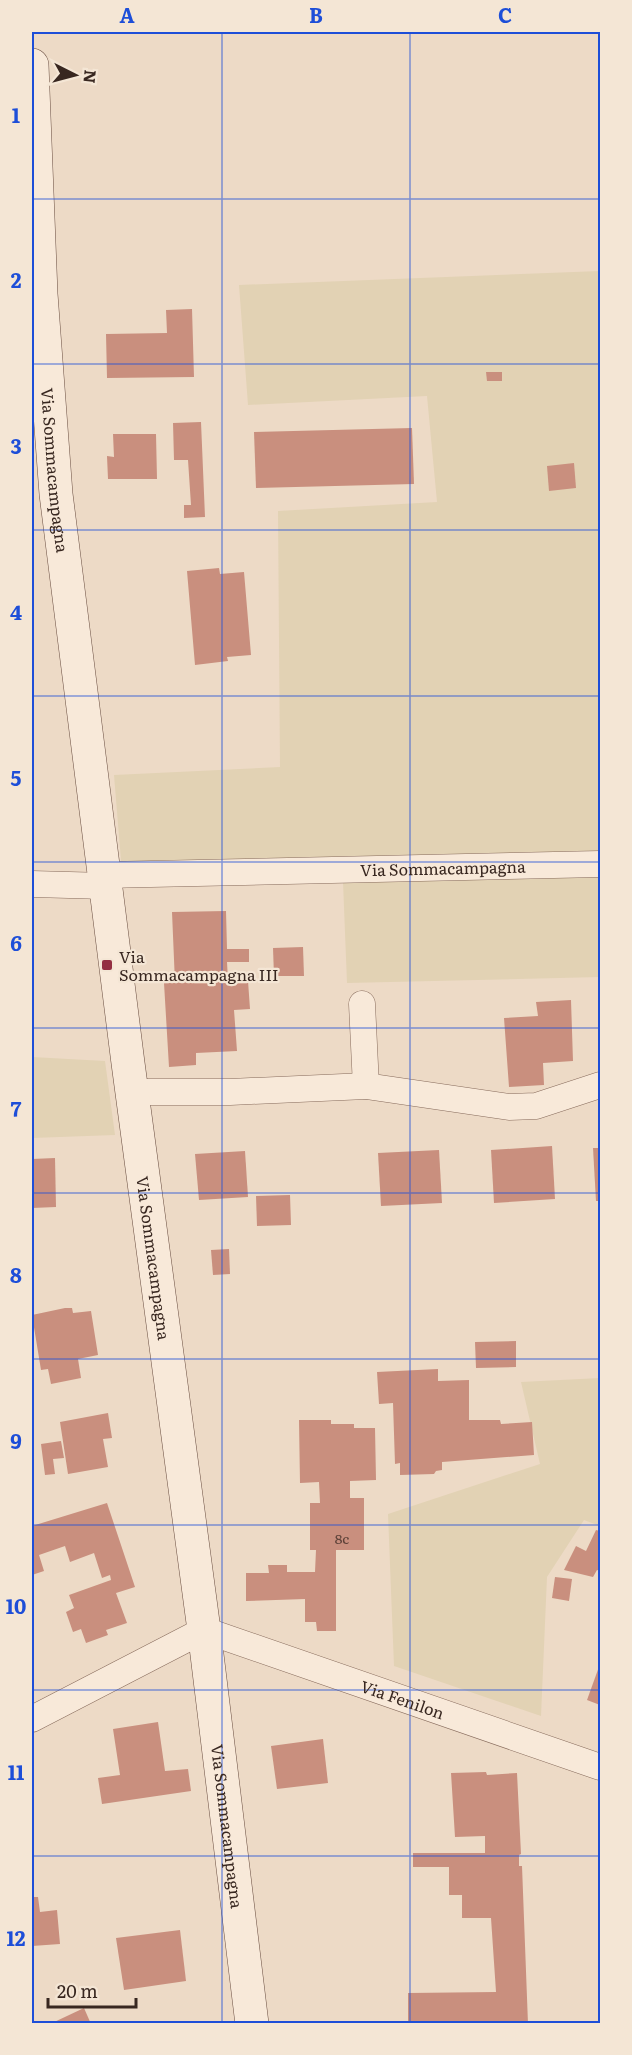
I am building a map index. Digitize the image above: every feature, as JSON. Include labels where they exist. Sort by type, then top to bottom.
[{"type":"street","name":"Via Sommacampagna","points":[[32,65],[41,294],[56,494],[204,1630],[252,2024]]},
{"type":"street","name":"Via Sommacampagna","points":[[32,884],[600,864]]},
{"type":"street","points":[[362,1004],[366,1086]]},
{"type":"street","points":[[133,1092],[230,1092],[366,1086],[509,1107],[536,1106],[600,1085]]},
{"type":"street","points":[[32,1719],[204,1630]]},
{"type":"street","name":"Via Fenilon","points":[[204,1630],[600,1767]]},
{"type":"shaded area","points":[[600,271],[600,977],[347,983],[343,882],[123,885],[114,775],[280,767],[278,511],[437,502],[427,396],[248,405],[239,285]]},
{"type":"shaded area","points":[[32,1057],[105,1061],[115,1135],[32,1138]]},
{"type":"shaded area","points":[[600,1378],[600,1526],[584,1520],[547,1577],[541,1716],[394,1666],[388,1514],[540,1464],[521,1382]]},
{"type":"building","points":[[192,309],[194,377],[107,378],[106,334],[167,333],[166,310]]},
{"type":"building","points":[[486,372],[502,372],[502,381],[487,381]]},
{"type":"building","points":[[201,422],[205,517],[184,518],[184,505],[191,505],[188,460],[174,460],[173,423]]},
{"type":"building","points":[[412,428],[414,484],[256,488],[254,432]]},
{"type":"building","points":[[113,434],[156,434],[157,479],[108,479],[107,456],[114,457]]},
{"type":"building","points":[[574,463],[576,488],[549,491],[547,466]]},
{"type":"building","points":[[219,568],[220,574],[244,572],[251,655],[227,657],[228,661],[195,665],[187,571]]},
{"type":"building","points":[[226,911],[227,949],[249,949],[249,962],[227,962],[228,981],[248,981],[250,1009],[234,1010],[237,1051],[196,1053],[196,1065],[169,1067],[164,983],[175,983],[172,912]]},
{"type":"building","points":[[303,947],[304,976],[274,976],[273,948]]},
{"type":"building","points":[[571,1000],[573,1061],[543,1063],[544,1085],[509,1087],[504,1018],[538,1016],[536,1002]]},
{"type":"building","points":[[552,1146],[555,1199],[494,1203],[491,1150]]},
{"type":"building","points":[[593,1148],[600,1148],[600,1201],[596,1201]]},
{"type":"building","points":[[439,1150],[442,1203],[381,1206],[378,1153]]},
{"type":"building","points":[[245,1151],[248,1197],[199,1200],[195,1154]]},
{"type":"building","points":[[55,1158],[56,1207],[32,1208],[32,1159]]},
{"type":"building","points":[[290,1195],[291,1225],[257,1226],[256,1196]]},
{"type":"building","points":[[229,1249],[230,1274],[213,1275],[211,1250]]},
{"type":"building","points":[[72,1308],[73,1313],[91,1311],[98,1355],[78,1359],[81,1378],[51,1384],[48,1369],[41,1370],[32,1315]]},
{"type":"building","points":[[516,1341],[516,1367],[476,1368],[475,1342]]},
{"type":"building","points":[[438,1369],[438,1381],[469,1380],[469,1420],[500,1420],[501,1424],[532,1422],[534,1455],[442,1462],[442,1470],[434,1474],[400,1475],[400,1463],[395,1464],[393,1403],[379,1404],[377,1372]]},
{"type":"building","points":[[108,1413],[112,1438],[103,1439],[108,1467],[68,1474],[60,1422]]},
{"type":"building","points":[[299,1420],[331,1420],[331,1424],[354,1424],[354,1428],[375,1428],[376,1480],[350,1481],[350,1498],[364,1498],[364,1550],[336,1550],[336,1631],[317,1631],[316,1622],[305,1622],[305,1599],[246,1601],[246,1573],[269,1573],[268,1565],[287,1565],[287,1572],[315,1572],[316,1550],[310,1550],[310,1503],[320,1503],[319,1482],[300,1483]]},
{"type":"building","points":[[61,1441],[64,1458],[53,1459],[55,1474],[45,1475],[41,1444]]},
{"type":"building","points":[[107,1503],[135,1587],[116,1593],[127,1623],[106,1630],[108,1635],[86,1643],[81,1629],[73,1632],[66,1612],[74,1608],[69,1595],[111,1580],[110,1575],[102,1578],[94,1553],[70,1562],[65,1546],[39,1555],[44,1571],[32,1575],[32,1526]]},
{"type":"building","points":[[596,1530],[600,1531],[600,1571],[597,1570],[593,1577],[564,1570],[576,1546],[586,1551]]},
{"type":"building","points":[[555,1577],[572,1579],[569,1601],[552,1598]]},
{"type":"building","points":[[600,1664],[600,1705],[587,1700]]},
{"type":"building","points":[[158,1722],[165,1771],[188,1769],[191,1791],[102,1804],[98,1778],[120,1775],[113,1729]]},
{"type":"building","points":[[323,1739],[328,1783],[277,1789],[271,1746]]},
{"type":"building","points":[[486,1772],[487,1775],[517,1773],[521,1854],[519,1855],[519,1866],[522,1866],[528,2024],[408,2024],[408,1993],[496,1992],[491,1918],[462,1918],[462,1895],[449,1895],[449,1867],[413,1867],[413,1853],[485,1853],[485,1836],[455,1837],[451,1773]]},
{"type":"building","points":[[32,1897],[38,1897],[40,1912],[57,1910],[60,1944],[32,1946]]},
{"type":"building","points":[[180,1930],[186,1981],[124,1990],[116,1938]]},
{"type":"building","points":[[84,2008],[91,2024],[50,2024]]},
{"type":"place","name":"Via Sommacampagna III","points":[[107,965]]}]
